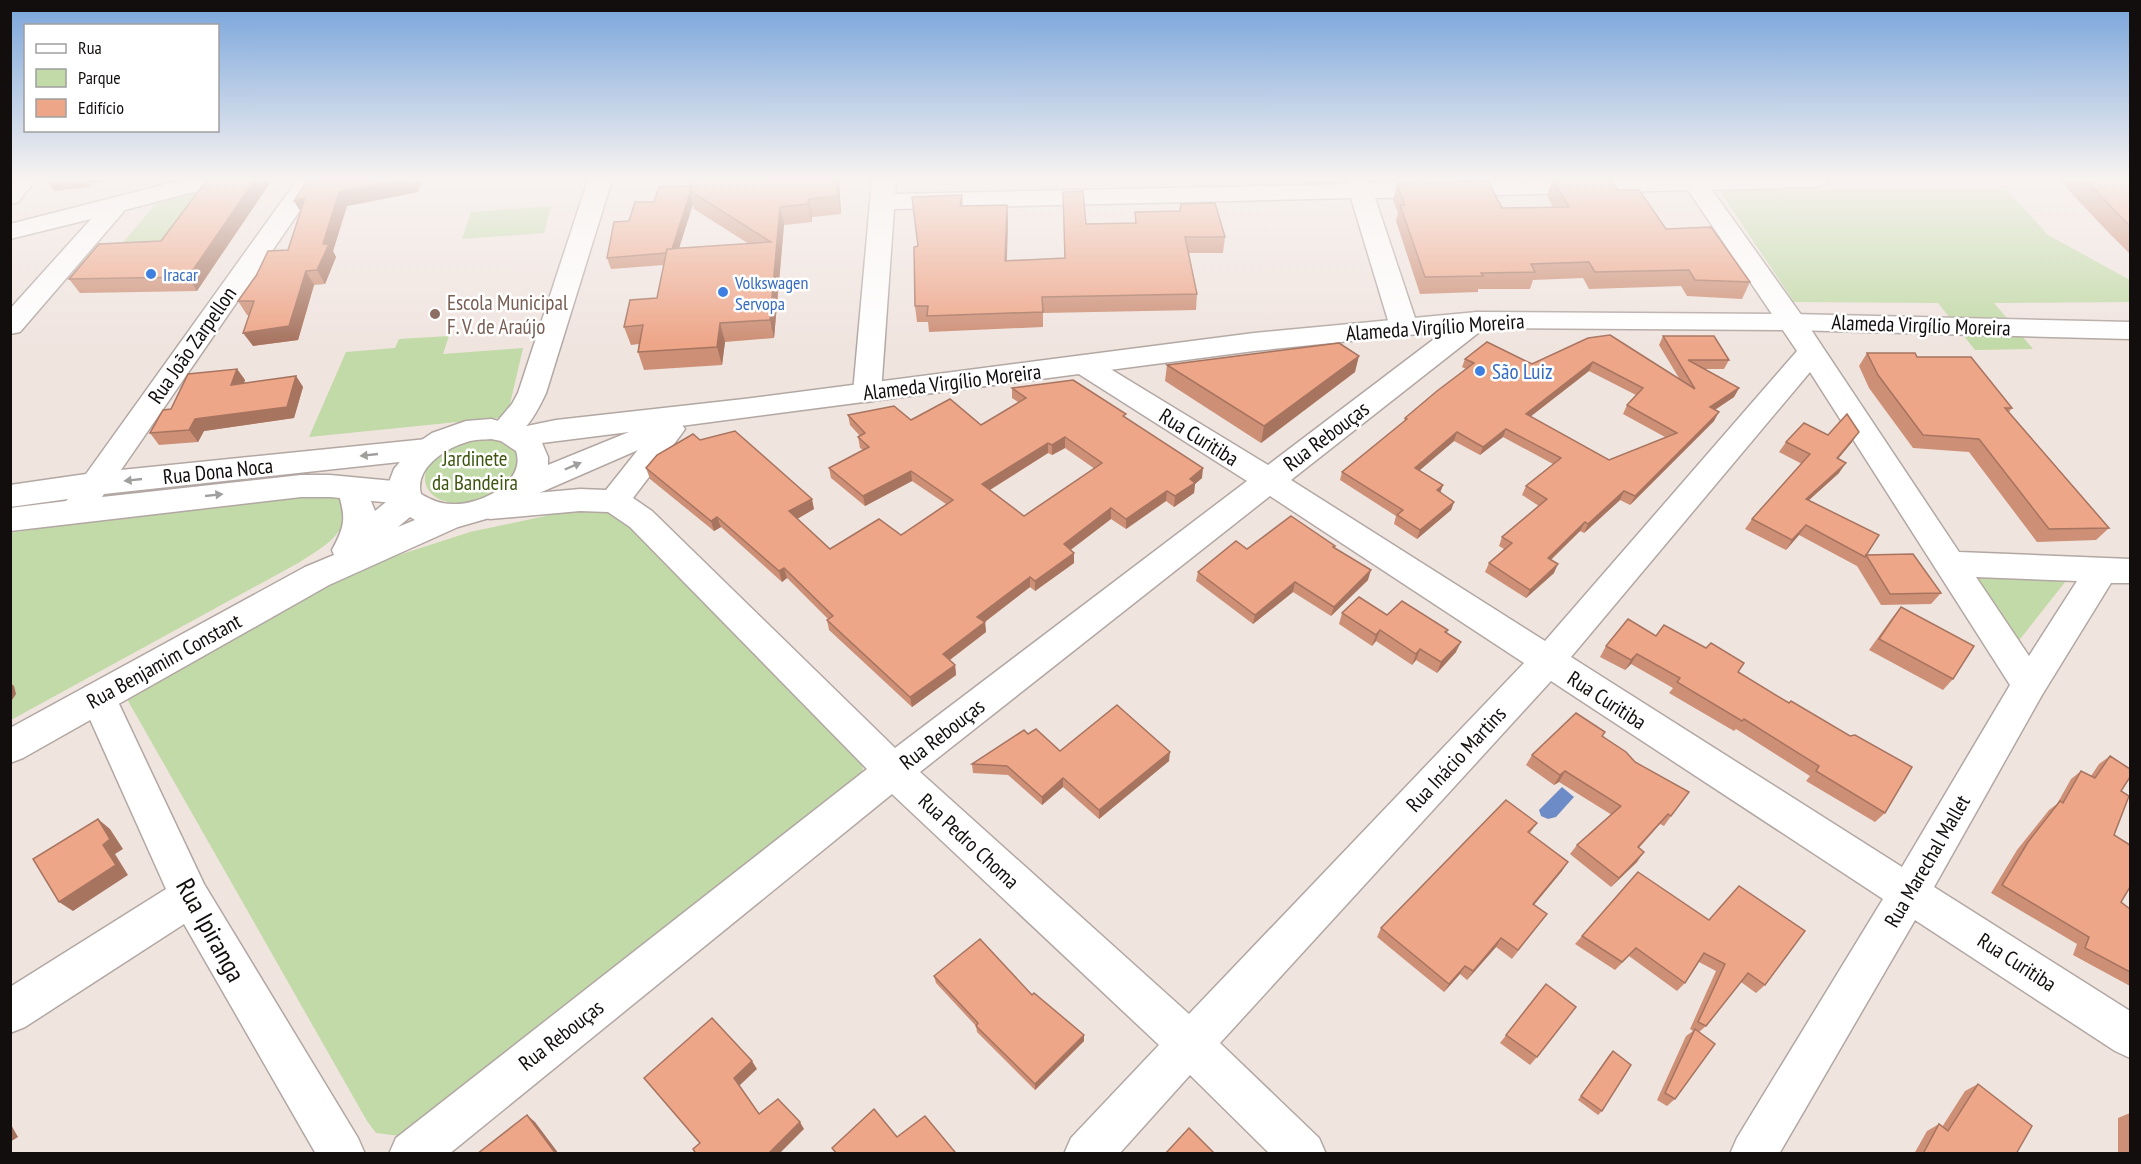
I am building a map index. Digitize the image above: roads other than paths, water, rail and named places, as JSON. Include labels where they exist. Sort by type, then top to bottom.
[{"type":"street","points":[[10,326],[90,234]]},
{"type":"street","name":"Rua João Zarpellon","points":[[76,511],[271,234]]},
{"type":"street","points":[[513,433],[532,393],[583,234]]},
{"type":"street","points":[[867,393],[880,234]]},
{"type":"street","points":[[1375,234],[1404,327]]},
{"type":"street","points":[[1730,234],[1802,337],[2029,685]]},
{"type":"street","name":"Alameda Virgílio Moreira","points":[[513,433],[744,409],[1254,342],[1477,320],[1802,337],[2130,331]]},
{"type":"street","name":"Rua Rebouças","points":[[412,1154],[894,771],[1477,320]]},
{"type":"street","name":"Rua Inácio Martins","points":[[1087,1154],[1547,662],[1802,337]]},
{"type":"street","name":"Rua Curitiba","points":[[1084,365],[1268,480],[2130,1036]]},
{"type":"street","name":"Alameda Virgílio Moreira","points":[[519,489],[627,442],[744,409]]},
{"type":"street","points":[[490,507],[519,489],[530,474],[534,459],[531,447],[513,433],[486,429],[445,438],[427,449],[413,462],[405,477],[406,498],[419,510],[434,516],[453,516],[490,507],[580,500],[614,501],[670,429]]},
{"type":"street","name":"Rua Dona Noca","points":[[10,496],[94,484],[427,449]]},
{"type":"street","name":"Rua Dona Noca","points":[[10,520],[301,486],[352,489],[406,498]]},
{"type":"street","points":[[352,489],[360,513],[355,544]]},
{"type":"street","name":"Rua Benjamim Constant","points":[[317,576],[406,498]]},
{"type":"street","name":"Rua Pedro Choma","points":[[614,501],[641,519],[894,771],[1190,1044],[1303,1154]]},
{"type":"street","name":"Rua Benjamim Constant","points":[[10,747],[317,576],[453,516]]},
{"type":"street","points":[[1950,564],[2116,570]]},
{"type":"street","name":"Rua Marechal Mallet","points":[[1753,1154],[1909,893],[2029,685],[2116,570]]},
{"type":"street","name":"Rua Ipiranga","points":[[99,697],[190,897],[342,1154]]},
{"type":"street","points":[[10,1012],[190,897]]},
{"type":"water","points":[[1562,787],[1574,797],[1556,817],[1548,819],[1541,816],[1539,810]]},
{"type":"place","name":"Iracar","points":[[151,274]]},
{"type":"place","name":"Volkswagen Servopa","points":[[723,292]]},
{"type":"place","name":"Escola Municipal F. V. de Araújo","points":[[435,314]]},
{"type":"place","name":"São Luiz","points":[[1480,371]]},
{"type":"park label","name":"Jardinete da Bandeira","points":[[475,470]]}]
